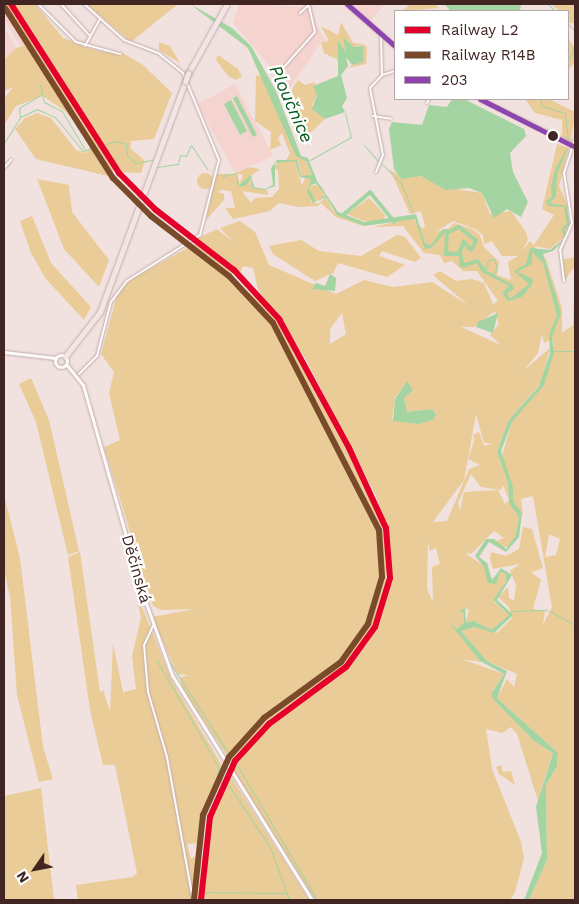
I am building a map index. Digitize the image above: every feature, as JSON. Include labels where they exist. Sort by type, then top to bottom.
[{"type":"main road","points":[[4,352],[19,352],[56,358],[65,357],[100,312],[188,74],[227,4]]},
{"type":"main road","points":[[347,4],[380,36],[394,45]]},
{"type":"main road","points":[[482,100],[573,146]]},
{"type":"main road","points":[[65,357],[66,364],[79,374]]},
{"type":"main road","points":[[56,358],[57,366],[66,364]]},
{"type":"main road","name":"Děčínská","points":[[79,374],[153,626],[177,684],[312,900]]},
{"type":"street","points":[[38,4],[58,29],[85,46],[120,54]]},
{"type":"street","points":[[61,4],[90,36]]},
{"type":"street","points":[[79,374],[97,356],[110,304],[127,281],[200,235],[220,160],[179,69],[158,53],[124,40],[84,4]]},
{"type":"street","points":[[284,67],[315,32],[309,5],[300,13]]},
{"type":"street","points":[[85,46],[100,19]]},
{"type":"street","points":[[380,36],[382,75]]},
{"type":"street","points":[[376,172],[383,155],[370,88],[382,75],[394,70]]},
{"type":"street","points":[[374,116],[392,119]]},
{"type":"street","points":[[564,280],[560,250],[572,223],[563,182],[575,139]]},
{"type":"street","points":[[4,168],[11,160]]},
{"type":"street","points":[[153,626],[144,645],[148,692],[167,757],[193,900]]},
{"type":"shaded area","points":[[4,4],[28,43],[21,48],[4,19]]},
{"type":"shaded area","points":[[4,4],[9,4],[113,168],[112,177],[36,159],[15,129],[25,118],[37,113],[51,118],[76,150],[86,153],[90,148],[88,137],[65,111],[43,96],[16,106],[4,125],[4,99],[13,87],[4,91],[4,60],[16,48],[30,44]]},
{"type":"shaded area","points":[[9,4],[121,172],[151,203],[235,268],[280,318],[351,447],[388,527],[391,578],[376,628],[347,668],[270,725],[236,762],[211,817],[203,900],[203,842],[220,783],[260,730],[337,673],[365,641],[381,610],[389,569],[385,528],[348,448],[278,320],[233,271],[160,215],[118,174]]},
{"type":"shaded area","points":[[12,4],[35,4],[63,38],[98,51],[123,53],[143,65],[172,93],[154,139],[131,141],[130,148],[145,161],[141,173],[121,172],[110,159]]},
{"type":"shaded area","points":[[86,4],[178,4],[131,42]]},
{"type":"shaded area","points":[[190,4],[232,28],[251,46],[276,91],[301,156],[308,158],[317,181],[338,212],[364,222],[416,214],[425,244],[431,245],[443,229],[449,230],[448,251],[462,253],[464,263],[478,259],[487,271],[513,285],[514,289],[507,293],[510,299],[529,284],[514,271],[526,264],[530,248],[550,250],[565,238],[561,229],[567,224],[564,207],[548,206],[546,201],[552,197],[551,187],[556,167],[569,145],[557,174],[556,197],[549,203],[566,206],[570,224],[564,230],[568,236],[553,251],[543,254],[561,313],[552,337],[554,352],[544,385],[512,422],[501,451],[513,487],[513,501],[522,513],[519,537],[506,552],[489,542],[479,557],[487,563],[492,580],[501,568],[512,575],[497,600],[513,615],[494,633],[475,627],[461,631],[487,661],[507,671],[497,698],[558,753],[557,766],[546,785],[547,860],[529,900],[524,900],[542,853],[536,807],[553,753],[534,741],[494,700],[491,694],[504,674],[480,661],[449,622],[457,629],[464,623],[464,613],[460,612],[465,607],[466,622],[474,621],[491,630],[509,615],[493,600],[506,582],[506,573],[500,572],[496,584],[488,583],[484,567],[475,556],[486,539],[494,539],[506,549],[515,537],[519,517],[509,503],[508,482],[497,452],[509,420],[539,386],[550,353],[549,335],[557,315],[543,263],[532,252],[532,264],[517,272],[532,278],[533,283],[522,297],[508,301],[502,293],[509,286],[482,272],[477,263],[463,268],[459,265],[459,256],[444,256],[445,233],[431,248],[425,249],[415,219],[364,226],[337,215],[326,197],[317,201],[325,195],[316,183],[309,187],[311,179],[300,177],[295,161],[275,163],[275,186],[265,190],[252,188],[251,178],[246,185],[240,187],[237,183],[237,174],[224,177],[206,170],[223,176],[237,173],[239,185],[251,175],[254,187],[265,189],[273,185],[271,168],[277,160],[297,160],[301,176],[312,175],[307,162],[296,156],[248,48]]},
{"type":"shaded area","points":[[239,4],[312,7],[317,27],[329,43],[321,43],[289,89],[233,23]]},
{"type":"shaded area","points":[[352,4],[385,4],[370,21]]},
{"type":"shaded area","points":[[411,4],[435,4],[439,8],[414,10],[403,10]]},
{"type":"shaded area","points":[[444,4],[521,5],[520,10],[450,10]]},
{"type":"shaded area","points":[[552,4],[575,4],[575,24],[569,22],[569,10],[558,10]]},
{"type":"shaded area","points":[[341,22],[353,43],[363,44],[367,47],[366,64],[348,68],[363,59],[361,45],[354,47],[344,38],[346,53],[338,41],[340,61],[324,53],[321,43],[329,41],[321,26],[338,35]]},
{"type":"shaded area","points":[[4,27],[16,48],[4,60]]},
{"type":"shaded area","points":[[343,37],[354,47],[363,46],[363,62],[352,65],[346,57],[348,66],[341,75],[347,98],[342,106],[345,112],[325,119],[312,109],[317,95],[313,86],[338,76],[338,40],[346,53]]},
{"type":"shaded area","points":[[569,40],[575,47],[575,62],[569,69]]},
{"type":"shaded area","points":[[159,42],[170,46],[180,63],[159,50]]},
{"type":"shaded area","points":[[218,55],[238,69],[242,76],[236,80],[228,76],[216,60]]},
{"type":"shaded area","points":[[256,75],[264,77],[296,156],[307,162],[312,176],[301,176],[298,161],[286,160],[290,154],[282,133],[278,138],[281,145],[270,150],[271,132],[255,121]]},
{"type":"shaded area","points":[[298,80],[305,85],[315,82],[317,95],[312,105],[325,119],[307,136],[300,132],[293,117],[290,92]]},
{"type":"shaded area","points":[[235,84],[273,156],[235,173],[198,104]]},
{"type":"shaded area","points":[[237,96],[257,135],[253,137],[233,98]]},
{"type":"shaded area","points":[[231,100],[247,131],[240,135],[224,104]]},
{"type":"shaded area","points":[[451,100],[466,100],[524,129],[526,136],[510,153],[513,172],[528,202],[521,217],[507,209],[494,218],[482,193],[469,188],[446,190],[421,176],[401,179],[394,169],[389,129],[392,122],[422,125],[429,105],[447,107]]},
{"type":"shaded area","points":[[526,100],[551,100],[575,112],[571,142],[562,137],[562,120],[535,113]]},
{"type":"shaded area","points":[[557,144],[569,148],[559,186],[568,206],[568,234],[550,249],[534,246],[546,259],[562,308],[562,333],[573,325],[575,270],[575,900],[529,900],[547,860],[546,785],[557,766],[558,753],[497,698],[507,679],[514,687],[517,674],[487,661],[461,631],[475,627],[497,633],[512,618],[509,607],[498,597],[508,587],[509,598],[514,601],[516,585],[510,571],[520,564],[493,569],[490,559],[491,552],[506,556],[519,549],[523,527],[532,529],[543,568],[531,572],[541,580],[533,609],[545,611],[543,625],[552,607],[533,496],[521,499],[523,515],[513,501],[513,487],[501,459],[512,422],[545,382],[554,344],[552,339],[544,343],[542,334],[538,353],[523,371],[550,348],[541,383],[509,420],[497,452],[508,482],[509,500],[509,503],[519,517],[515,537],[510,546],[502,548],[496,541],[504,538],[494,531],[471,554],[465,553],[484,566],[491,584],[500,572],[506,573],[506,582],[493,601],[509,615],[491,630],[474,621],[466,622],[469,610],[464,608],[460,612],[464,613],[464,623],[457,629],[450,622],[481,662],[461,659],[504,674],[493,690],[494,700],[534,741],[553,753],[541,789],[540,807],[517,734],[511,727],[502,733],[486,729],[492,769],[521,842],[524,858],[515,892],[510,900],[315,900],[232,770],[262,732],[339,675],[368,643],[390,586],[389,534],[376,496],[305,358],[258,289],[253,268],[243,266],[240,273],[198,238],[217,229],[233,242],[220,228],[240,221],[255,232],[269,265],[336,294],[364,280],[393,287],[432,282],[468,305],[433,275],[440,271],[456,281],[472,279],[484,283],[493,304],[498,301],[477,271],[463,271],[452,261],[444,263],[440,255],[424,253],[403,226],[373,227],[412,218],[423,229],[425,226],[421,211],[410,214],[390,170],[404,178],[421,176],[443,187],[482,193],[490,214],[511,211],[526,232],[528,240],[521,252],[530,241],[534,245],[554,215],[542,209]],"holes":[[[453,221],[475,229],[483,235],[484,244],[492,241],[502,256],[518,256],[508,262],[511,280],[497,275],[499,262],[484,247],[480,235],[472,229],[454,223],[449,228],[436,232]],[[495,311],[499,324],[490,335],[501,345],[461,327],[474,327]],[[342,313],[346,334],[330,344],[330,329]],[[407,383],[413,390],[404,398],[407,412],[432,409],[436,413],[432,420],[418,424],[392,420],[395,397]],[[476,414],[484,443],[493,443],[484,446],[479,432],[473,435],[474,441],[468,459],[480,465],[469,469],[447,521],[433,522],[464,480]],[[471,474],[481,487],[501,490],[503,485],[509,500],[505,504],[498,490],[464,492],[460,511],[458,503]],[[549,534],[560,539],[556,555],[545,557]],[[428,543],[430,551],[436,548],[440,564],[432,567],[433,602],[427,589]]]},
{"type":"shaded area","points":[[279,161],[295,161],[302,186],[306,175],[311,178],[311,202],[318,204],[326,197],[333,211],[363,226],[336,217],[321,203],[318,206],[299,207],[279,203],[270,211],[233,219],[225,208],[235,208],[231,191],[222,190],[217,192],[224,194],[224,200],[206,220],[216,174],[237,174],[240,187],[251,178],[252,188],[267,190],[268,195],[242,191],[251,203],[255,198],[272,197],[279,189],[278,170],[273,168]]},
{"type":"shaded area","points":[[250,167],[260,169],[239,185],[243,175],[235,173]]},
{"type":"shaded area","points":[[205,173],[213,181],[205,189],[197,181]]},
{"type":"shaded area","points":[[37,179],[69,185],[72,212],[109,260],[99,287],[64,249]]},
{"type":"shaded area","points":[[316,185],[324,193],[316,201],[308,193]]},
{"type":"shaded area","points":[[308,188],[316,202],[313,203],[307,192]]},
{"type":"shaded area","points":[[369,198],[385,215],[384,221],[363,221],[347,214]]},
{"type":"shaded area","points":[[32,216],[51,263],[91,307],[84,320],[46,279],[31,253],[20,221]]},
{"type":"shaded area","points":[[397,235],[405,237],[421,258],[415,262],[382,251],[379,256],[405,265],[387,277],[338,263],[333,273],[315,281],[273,254],[269,246],[301,240],[319,251],[361,256]]},
{"type":"shaded area","points":[[197,243],[230,269],[235,281],[254,297],[257,295],[284,329],[373,497],[389,553],[383,602],[365,641],[337,673],[260,730],[232,763],[182,689],[180,678],[189,675],[177,674],[152,617],[194,609],[161,610],[153,606],[104,447],[120,440],[109,393],[114,372],[101,354],[117,295],[131,279]]},
{"type":"shaded area","points":[[574,257],[574,267],[565,280],[562,260]]},
{"type":"shaded area","points":[[330,274],[336,278],[335,291],[312,289],[316,283],[325,286]]},
{"type":"shaded area","points":[[498,313],[493,333],[476,327],[478,322]]},
{"type":"shaded area","points":[[31,378],[49,420],[79,551],[68,555],[36,422],[19,384]]},
{"type":"shaded area","points":[[407,381],[413,390],[404,398],[407,412],[432,409],[436,414],[433,420],[418,424],[393,421],[395,399]]},
{"type":"shaded area","points":[[4,495],[20,558],[43,747],[53,779],[39,782],[17,695],[10,597],[4,569]]},
{"type":"shaded area","points":[[80,552],[100,692],[103,690],[110,712],[113,643],[124,697],[124,692],[136,689],[132,656],[141,618],[136,592],[172,681],[224,769],[203,817],[203,843],[187,844],[191,859],[202,851],[199,900],[78,900],[76,885],[133,877],[137,873],[115,765],[103,765],[90,710],[68,557]]},
{"type":"shaded area","points":[[501,765],[503,772],[511,771],[515,785],[499,774],[496,767]]},
{"type":"shaded area","points":[[229,774],[309,900],[203,900],[212,814]]},
{"type":"shaded area","points":[[41,788],[54,900],[4,900],[4,796]]},
{"type":"waterway","points":[[548,4],[554,10]]},
{"type":"waterway","points":[[569,25],[575,31]]},
{"type":"waterway","points":[[569,59],[575,45]]},
{"type":"waterway","points":[[40,85],[44,102],[62,111],[85,150]]},
{"type":"waterway","points":[[20,117],[19,108],[42,94]]},
{"type":"waterway","points":[[540,100],[542,106],[565,113],[568,142]]},
{"type":"waterway","points":[[4,143],[20,117],[37,109],[55,117],[83,151],[115,141],[126,144],[127,156],[136,163],[156,159]]},
{"type":"waterway","points":[[310,160],[351,137],[345,113]]},
{"type":"waterway","points":[[157,167],[178,164],[180,155],[186,156],[191,145],[207,169]]},
{"type":"waterway","points":[[364,145],[379,162]]},
{"type":"waterway","points":[[382,164],[401,183],[413,213]]},
{"type":"waterway","points":[[343,215],[370,192],[394,222]]},
{"type":"waterway","points":[[447,233],[459,227],[476,241],[471,250],[464,242],[459,253]]},
{"type":"waterway","points":[[485,271],[488,260],[494,259],[497,267],[493,275]]},
{"type":"waterway","points":[[554,351],[575,351]]},
{"type":"waterway","points":[[511,611],[547,610]]},
{"type":"waterway","points":[[549,611],[575,625]]},
{"type":"waterway","points":[[167,658],[232,759]]},
{"type":"waterway","points":[[157,661],[218,766],[218,781],[230,787],[270,847],[289,900]]},
{"type":"waterway","points":[[237,765],[317,900]]},
{"type":"waterway","points":[[202,892],[286,893]]},
{"type":"rail line","name":"L2","points":[[11,4],[119,173],[156,210],[234,270],[279,319],[349,448],[386,528],[390,578],[375,627],[346,667],[269,724],[235,761],[210,817],[201,900]]},
{"type":"rail line","name":"R14B","points":[[5,8],[113,178],[151,216],[229,276],[273,323],[379,530],[382,577],[368,624],[341,662],[264,718],[229,757],[203,815],[194,899]]},
{"type":"transit line","name":"203","points":[[347,4],[394,45]]},
{"type":"transit line","name":"203","points":[[482,100],[573,146]]},
{"type":"water label","name":"Ploučnice","points":[[291,104]]}]
